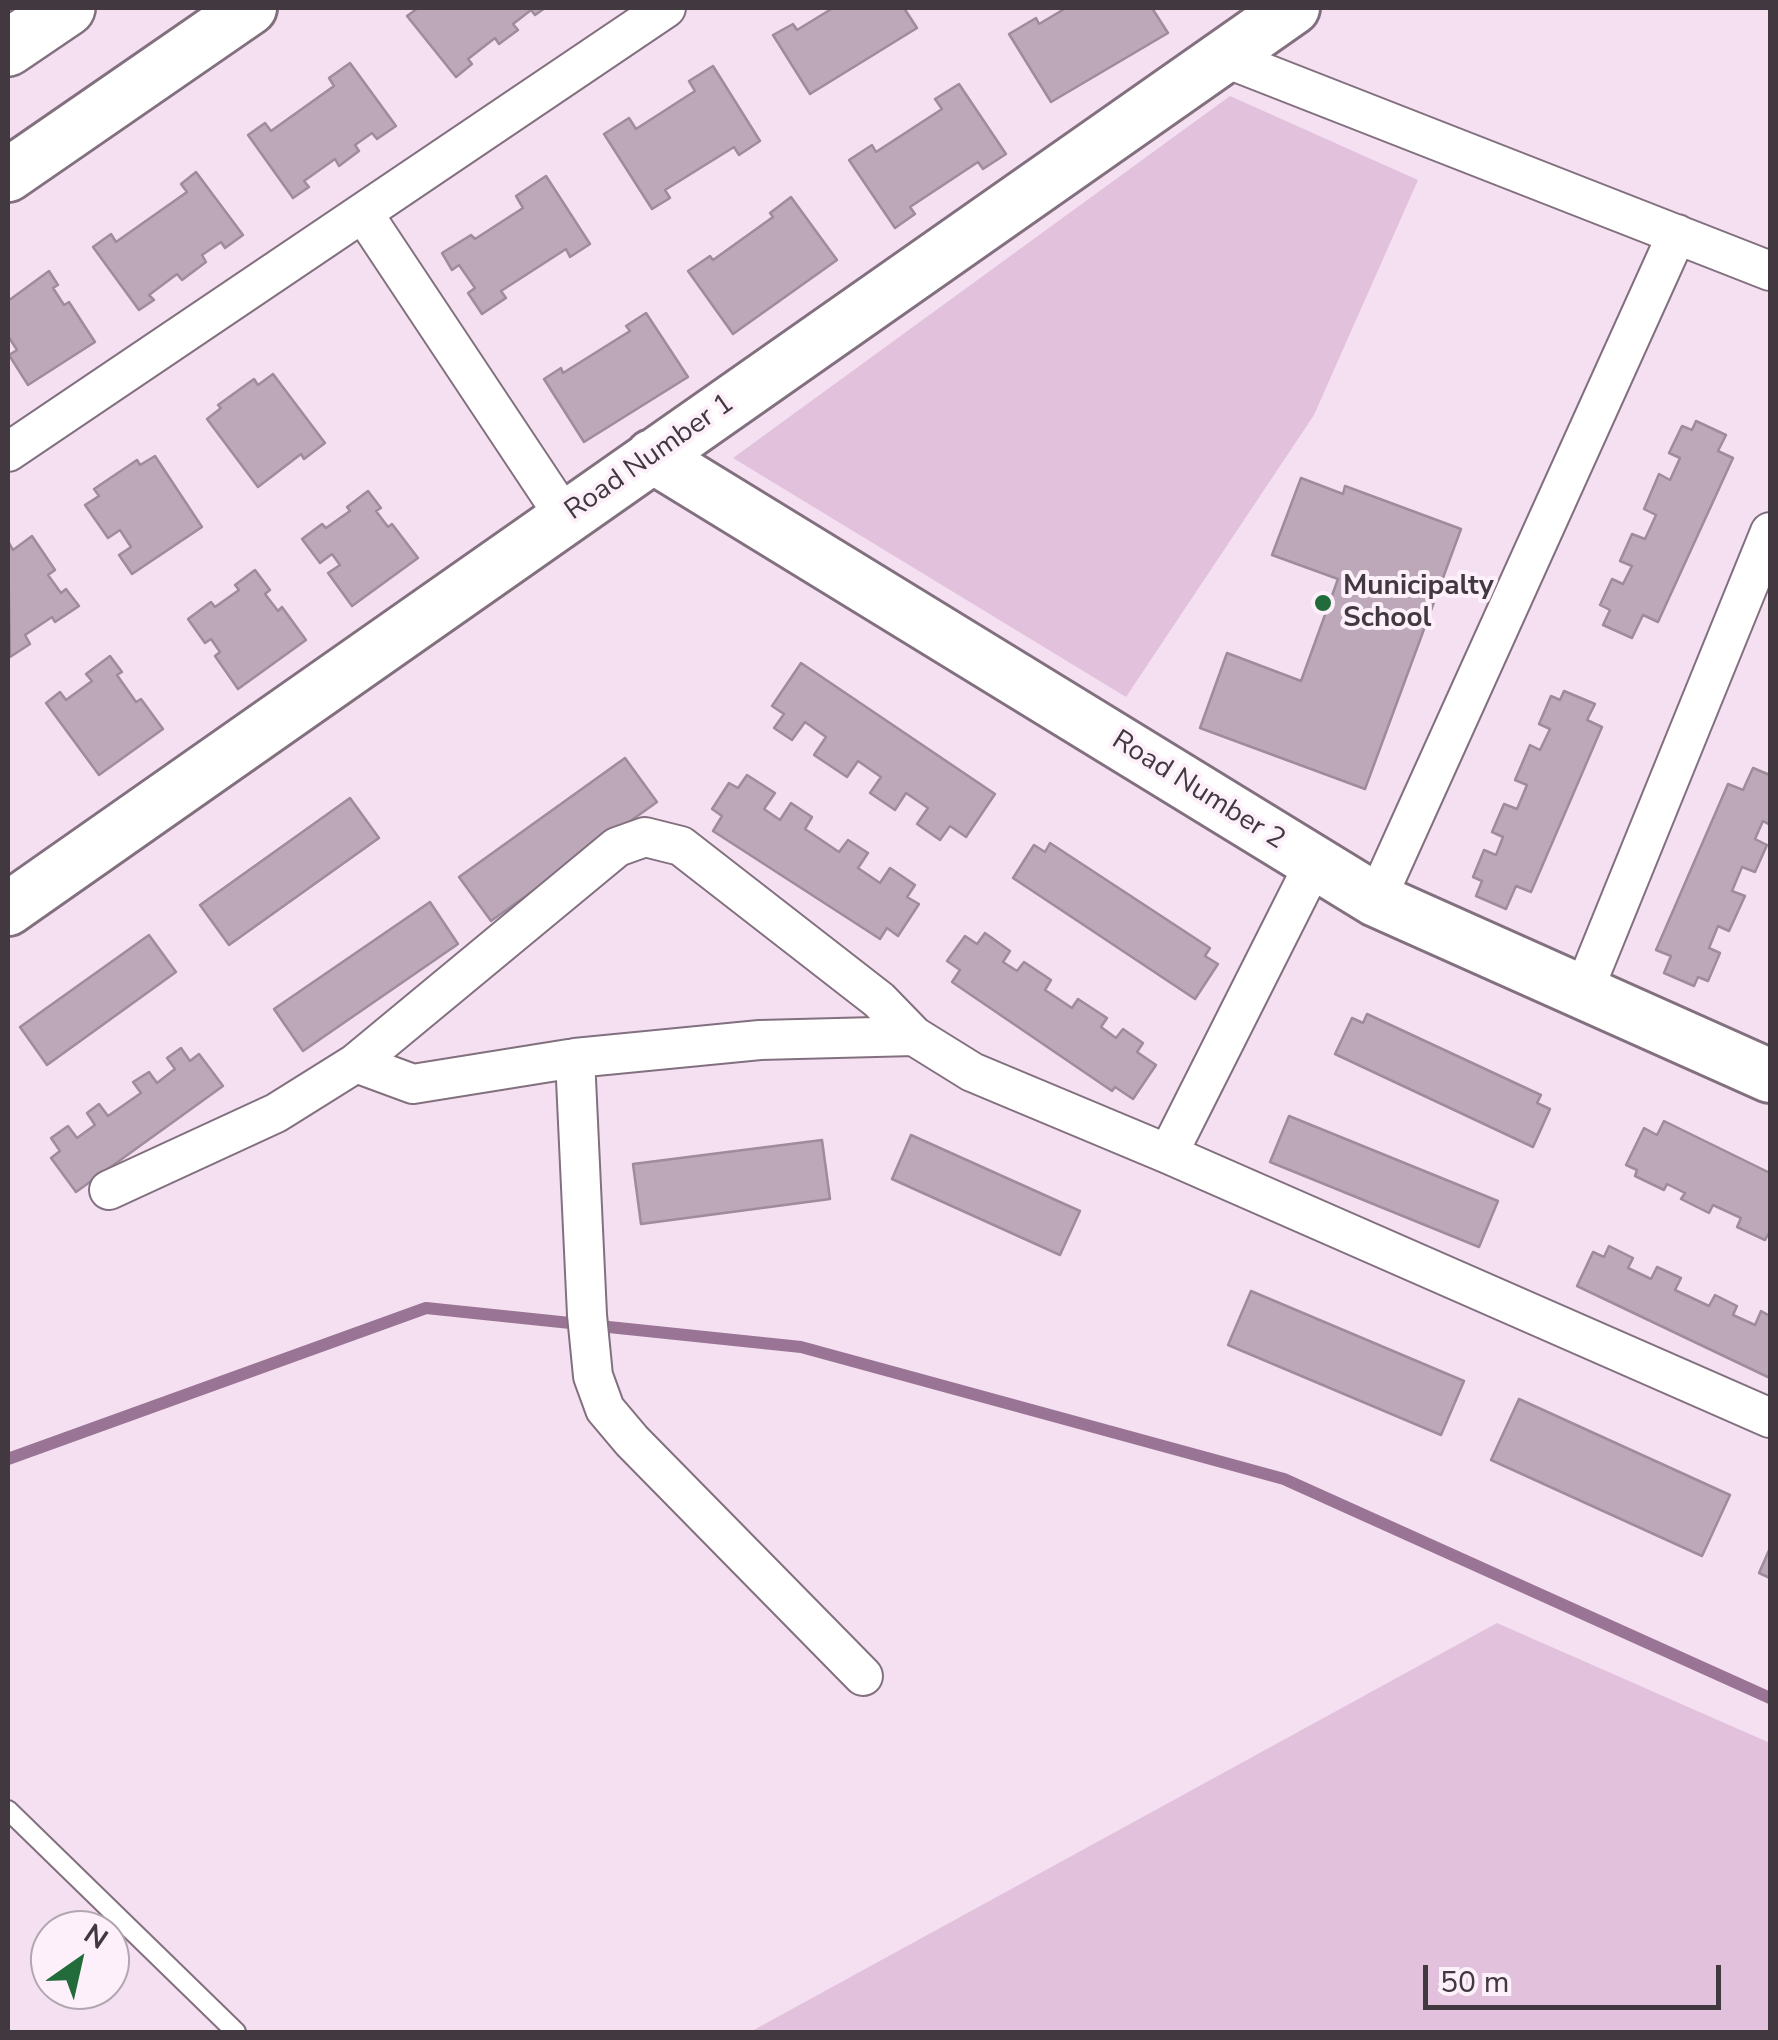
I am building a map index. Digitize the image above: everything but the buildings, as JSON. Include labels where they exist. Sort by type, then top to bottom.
[{"type":"highway","points":[[8,48],[67,8]]},
{"type":"street","points":[[8,175],[250,8]]},
{"type":"street","points":[[8,452],[666,8]]},
{"type":"street","name":"Road Number 1","points":[[8,909],[1293,8]]},
{"type":"street","points":[[1223,56],[1770,270]]},
{"type":"street","points":[[363,212],[565,518]]},
{"type":"street","points":[[1376,900],[1676,234]]},
{"type":"street","name":"Road Number 2","points":[[652,456],[1376,900],[1770,1076]]},
{"type":"street","points":[[1583,992],[1770,532]]},
{"type":"street","points":[[109,1190],[276,1113],[356,1062],[617,847],[645,837],[681,846],[880,1000],[914,1036],[972,1072],[1770,1418]]},
{"type":"street","points":[[1168,1154],[1315,862]]},
{"type":"street","points":[[356,1062],[413,1084],[575,1058],[760,1040],[914,1036]]},
{"type":"street","points":[[575,1058],[587,1314],[593,1376],[605,1409],[632,1442],[863,1676]]},
{"type":"lane","points":[[8,1810],[236,2032]]},
{"type":"shaded area","points":[[1230,96],[1418,180],[1314,415],[1126,697],[733,458]]},
{"type":"shaded area","points":[[1497,1623],[1770,1743],[1770,2032],[750,2032]]},
{"type":"waterway","points":[[8,1459],[426,1308],[801,1347],[1284,1479],[1770,1698]]},
{"type":"place","name":"Municipalty School","points":[[1323,603]]}]
